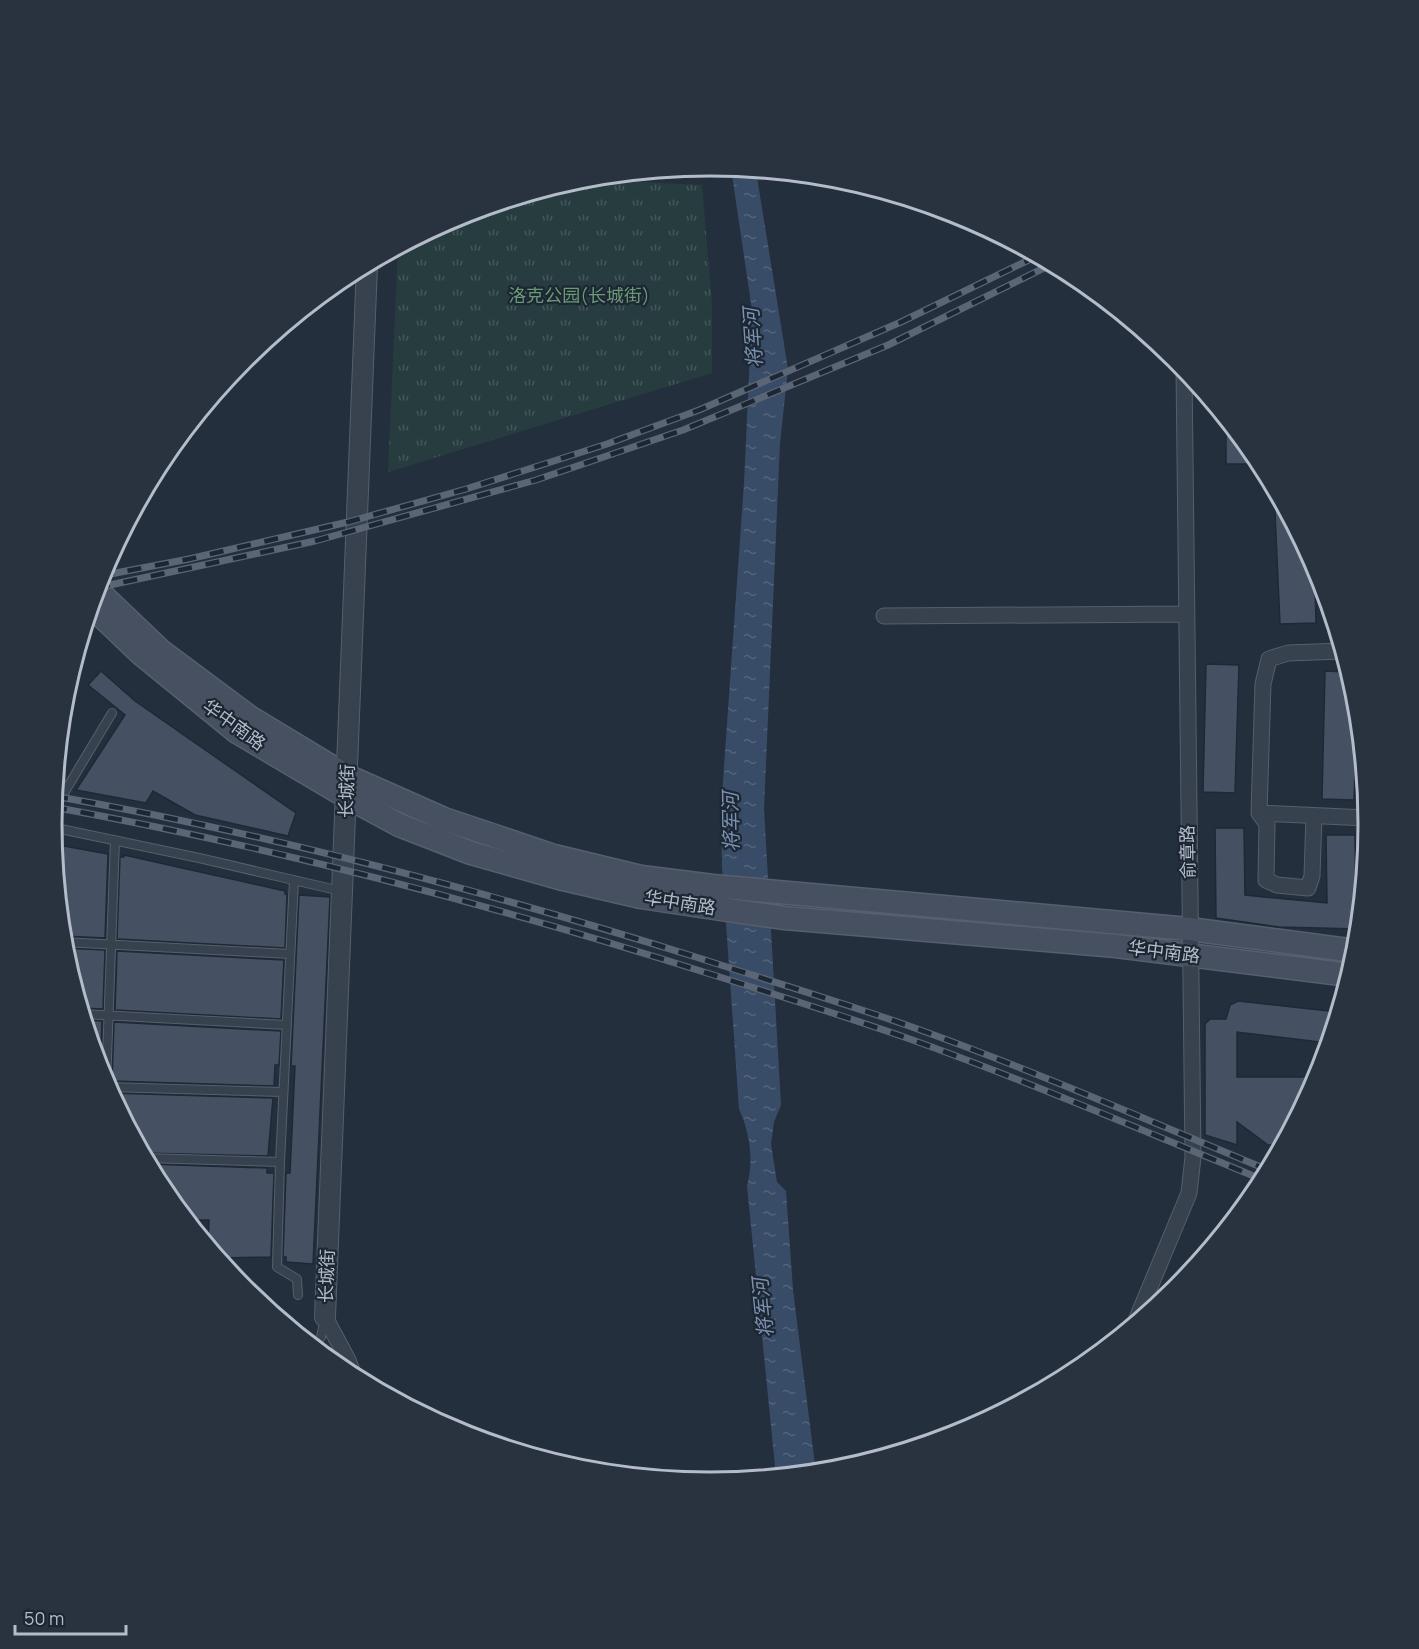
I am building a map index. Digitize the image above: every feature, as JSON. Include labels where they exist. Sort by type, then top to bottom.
[{"type":"main road","name":"华中南路","points":[[104,596],[161,651],[399,825],[471,853],[559,878],[641,897],[710,897],[778,890],[1189,929],[1345,950]]},
{"type":"main road","name":"华中南路","points":[[97,612],[140,653],[237,732],[347,787]]},
{"type":"main road","name":"华中南路","points":[[710,897],[785,918],[1116,946],[1339,974]]},
{"type":"street","name":"长城街","points":[[325,1317],[367,275]]},
{"type":"street","name":"俞章路","points":[[1141,1308],[1189,1193],[1193,1157],[1184,383]]},
{"type":"street","points":[[884,616],[1186,614]]},
{"type":"street","points":[[1314,816],[1312,876],[1308,888],[1277,885],[1266,880],[1267,824],[1259,813],[1263,684],[1269,659],[1288,652],[1333,651]]},
{"type":"street","points":[[1259,813],[1358,818]]},
{"type":"street","points":[[325,1317],[349,1363]]},
{"type":"lane","points":[[63,796],[112,713]]},
{"type":"lane","points":[[63,787],[65,792]]},
{"type":"lane","points":[[62,829],[343,891]]},
{"type":"lane","points":[[107,1062],[115,840]]},
{"type":"lane","points":[[294,880],[277,1266],[297,1279],[298,1295]]},
{"type":"lane","points":[[73,942],[290,954]]},
{"type":"lane","points":[[91,1015],[287,1024]]},
{"type":"lane","points":[[117,1086],[283,1092]]},
{"type":"lane","points":[[154,1158],[280,1162]]},
{"type":"lane","points":[[318,1341],[321,1337],[325,1317]]},
{"type":"green space","name":"洛克公园(长城街)","points":[[630,182],[702,185],[712,304],[712,373],[388,472],[398,257],[423,243],[501,211],[583,189]]},
{"type":"water","name":"将军河","points":[[732,177],[757,178],[788,369],[780,443],[764,809],[781,1105],[774,1122],[771,1144],[777,1182],[786,1191],[793,1290],[815,1464],[775,1469],[747,1186],[750,1147],[739,1109],[722,866],[721,809],[744,483],[752,310]]},
{"type":"building","points":[[1226,433],[1248,464],[1226,464]]},
{"type":"building","points":[[1275,507],[1291,538],[1315,596],[1316,623],[1280,624]]},
{"type":"building","points":[[1206,664],[1239,665],[1235,793],[1203,792]]},
{"type":"building","points":[[101,671],[135,701],[296,813],[288,836],[195,815],[153,791],[146,803],[76,790],[125,715],[88,685]]},
{"type":"building","points":[[1325,671],[1339,672],[1352,740],[1355,771],[1354,800],[1322,799]]},
{"type":"building","points":[[1215,828],[1244,828],[1245,895],[1327,903],[1326,835],[1355,835],[1356,872],[1349,929],[1279,927],[1216,918]]},
{"type":"building","points":[[63,846],[108,854],[105,938],[72,936],[67,909]]},
{"type":"building","points":[[124,855],[285,891],[287,894],[285,948],[117,939],[120,857]]},
{"type":"building","points":[[299,895],[330,897],[313,1264],[286,1262],[286,1257],[283,1257],[286,1173],[290,1173],[295,1066],[291,1066]]},
{"type":"building","points":[[74,949],[105,950],[103,1009],[89,1008]]},
{"type":"building","points":[[117,951],[284,960],[281,1019],[115,1010]]},
{"type":"building","points":[[1238,1001],[1329,1011],[1320,1042],[1237,1032],[1237,1077],[1306,1077],[1273,1145],[1268,1145],[1237,1122],[1237,1145],[1205,1135],[1205,1024],[1210,1019],[1226,1019],[1230,1005]]},
{"type":"building","points":[[92,1020],[102,1021],[101,1046]]},
{"type":"building","points":[[114,1022],[281,1031],[279,1065],[275,1065],[274,1086],[115,1081],[112,1075]]},
{"type":"building","points":[[120,1093],[273,1098],[268,1156],[151,1153]]},
{"type":"building","points":[[158,1164],[267,1168],[267,1173],[274,1173],[271,1257],[227,1258],[208,1235],[209,1220],[196,1220]]},
{"type":"railway","points":[[112,574],[189,559],[348,522],[466,489],[607,444],[699,410],[901,322],[1029,260]]},
{"type":"railway","points":[[108,585],[315,541],[536,480],[683,430],[888,345],[1043,269]]},
{"type":"railway","points":[[63,798],[217,828],[379,866],[540,910],[699,958],[957,1043],[1260,1167]]},
{"type":"railway","points":[[62,809],[301,859],[464,901],[627,948],[952,1054],[1254,1176]]}]
